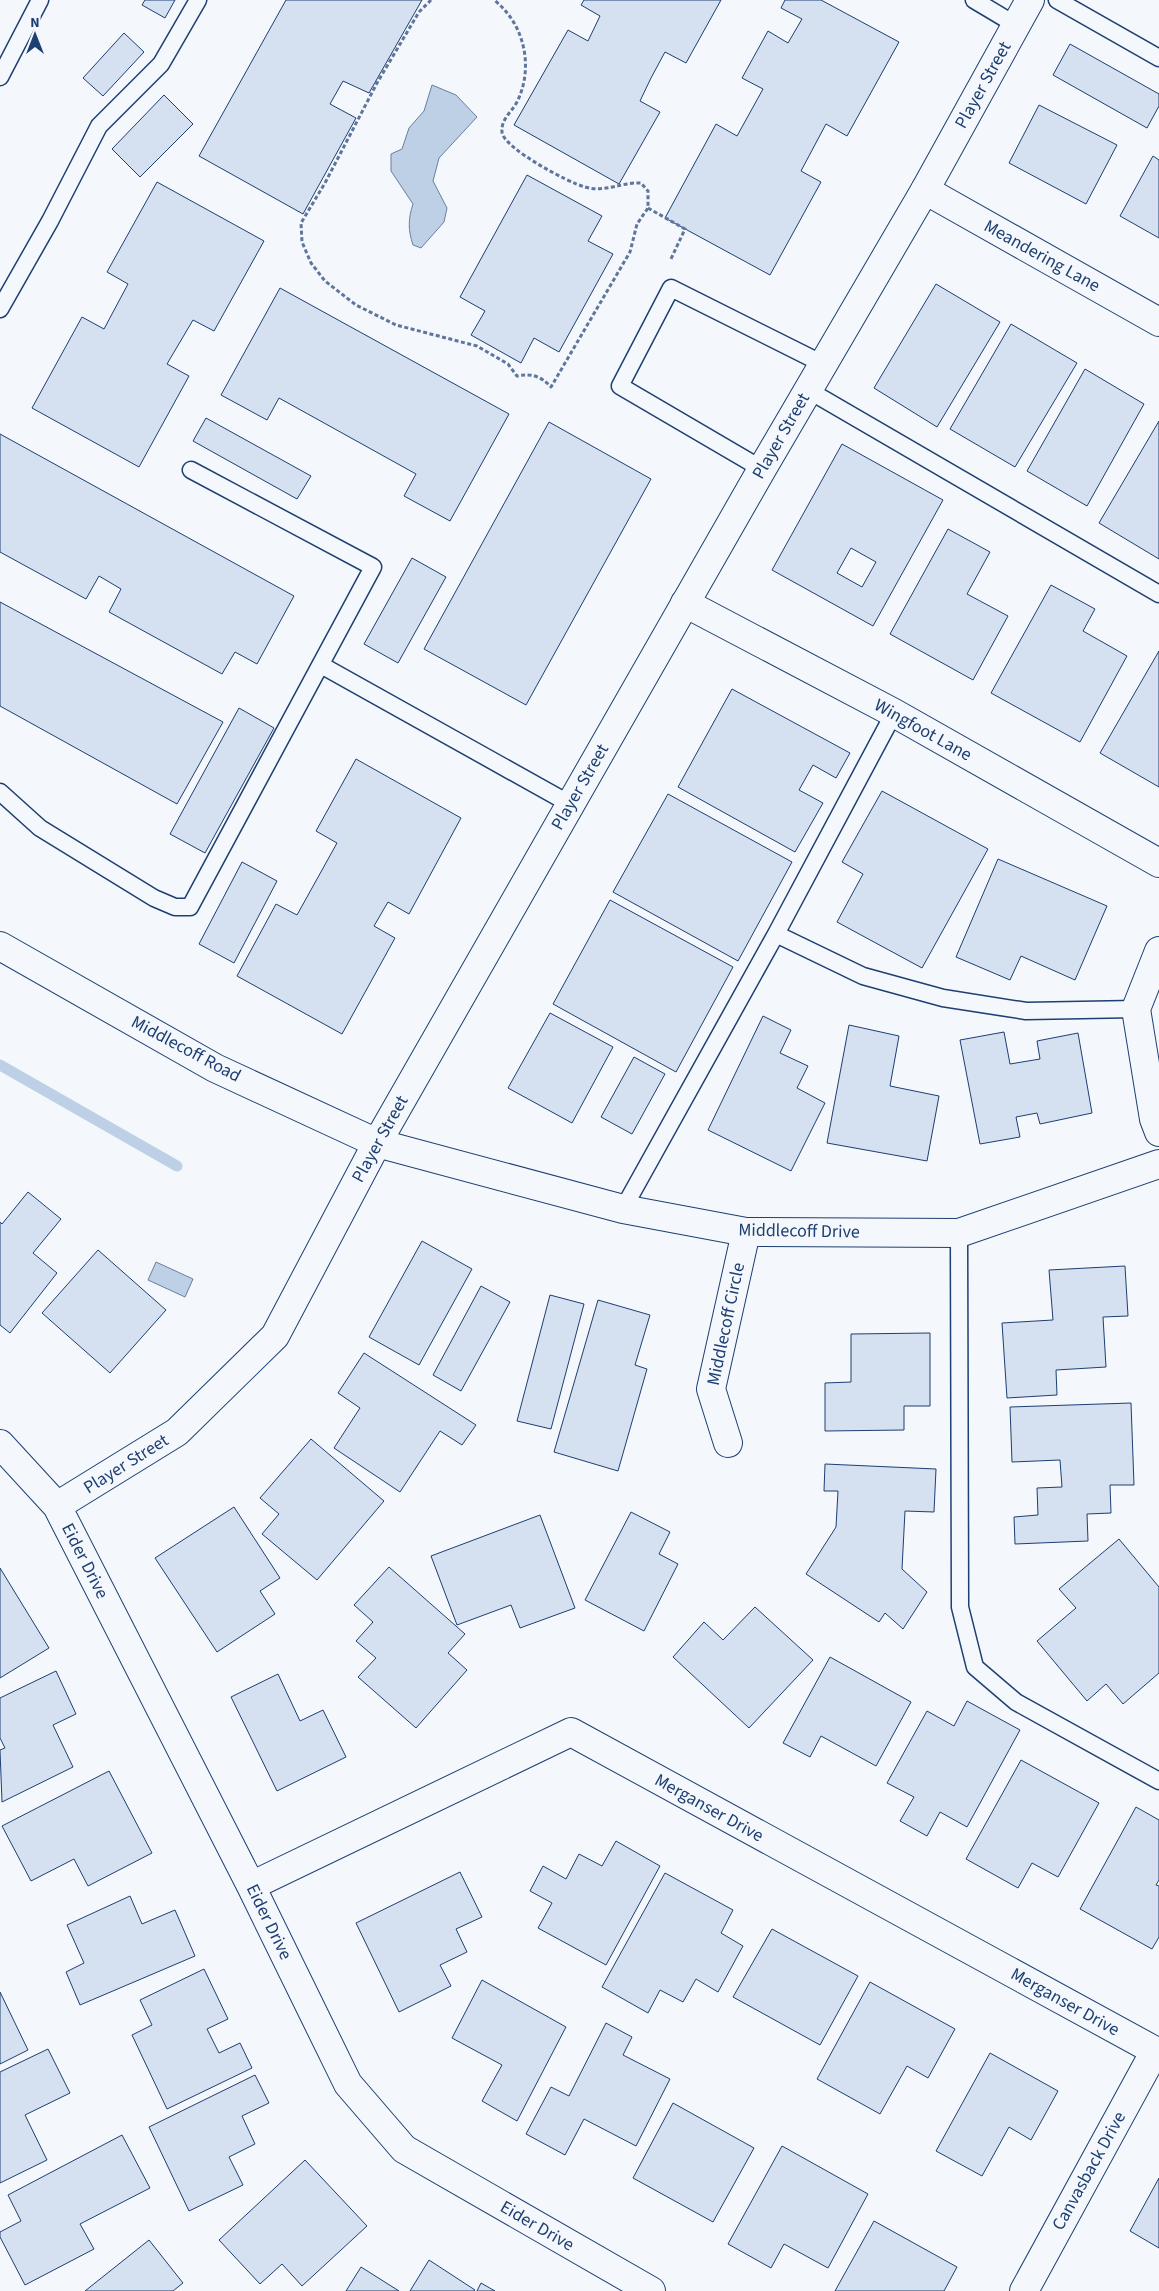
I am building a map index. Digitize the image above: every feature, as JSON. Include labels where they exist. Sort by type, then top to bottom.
[{"type":"street","name":"Player Street","points":[[57,1506],[177,1432],[275,1336],[377,1143],[762,468],[925,190],[1030,0]]},
{"type":"street","name":"Meandering Lane","points":[[925,190],[1159,322]]},
{"type":"street","name":"Wingfoot Lane","points":[[685,603],[894,714],[1159,863]]},
{"type":"street","name":"Middlecoff Road","points":[[0,946],[215,1068],[377,1143]]},
{"type":"street","points":[[1159,951],[1136,1009],[1154,1119],[1159,1132]]},
{"type":"street","name":"Middlecoff Drive","points":[[377,1143],[623,1209],[746,1232],[959,1233],[1159,1164]]},
{"type":"street","name":"Middlecoff Circle","points":[[728,1443],[711,1389],[746,1232]]},
{"type":"street","name":"Eider Drive","points":[[0,1444],[57,1506],[251,1886],[348,2084],[404,2149],[651,2291]]},
{"type":"street","name":"Merganser Drive","points":[[251,1886],[571,1732],[1157,2052]]},
{"type":"street","name":"Canvasback Drive","points":[[1024,2291],[1157,2052]]},
{"type":"lane","points":[[0,77],[40,0]]},
{"type":"lane","points":[[0,310],[50,221],[99,126],[161,64],[198,0]]},
{"type":"lane","points":[[974,0],[1016,25]]},
{"type":"lane","points":[[1057,0],[1159,58]]},
{"type":"lane","points":[[762,468],[620,386],[671,288],[822,364]]},
{"type":"lane","points":[[808,390],[1159,594]]},
{"type":"lane","points":[[0,792],[40,828],[154,898],[175,907],[190,907],[373,568],[191,470]]},
{"type":"lane","points":[[321,665],[570,804]]},
{"type":"lane","points":[[623,1209],[776,934],[894,714]]},
{"type":"lane","points":[[776,934],[863,976],[943,998],[1026,1011],[1136,1009]]},
{"type":"lane","points":[[959,1233],[960,1607],[974,1667],[1016,1702],[1159,1781]]},
{"type":"path","points":[[432,0],[419,12],[377,83],[325,183],[300,223],[302,242],[308,256],[325,281],[356,305],[396,326],[477,346],[508,364],[517,376],[528,374],[543,379],[550,387],[630,252],[637,224],[648,208],[648,191],[641,183],[622,184],[609,190],[585,187],[519,154],[507,144],[502,134],[502,123],[516,103],[525,80],[525,57],[520,31],[502,6],[494,0]]},
{"type":"path","points":[[648,208],[685,229],[668,267],[671,288]]},
{"type":"water","points":[[432,85],[456,95],[477,117],[439,158],[433,181],[447,208],[444,222],[421,248],[413,245],[409,224],[413,204],[391,171],[391,154],[402,149],[409,128],[424,111]]},
{"type":"water","points":[[156,1262],[193,1279],[185,1297],[148,1280]]},
{"type":"building","points":[[145,0],[175,0],[165,18],[142,5]]},
{"type":"building","points":[[286,0],[422,0],[369,93],[343,81],[330,104],[356,118],[303,214],[199,156]]},
{"type":"building","points":[[584,0],[721,0],[686,63],[665,52],[640,101],[660,112],[619,184],[514,125],[568,30],[588,41],[600,16],[581,5]]},
{"type":"building","points":[[785,0],[821,0],[899,42],[847,136],[826,124],[801,171],[821,182],[770,275],[665,218],[716,124],[737,136],[763,89],[742,78],[768,31],[788,43],[802,19],[781,8]]},
{"type":"building","points":[[124,33],[144,52],[103,96],[83,78]]},
{"type":"building","points":[[1070,44],[1159,94],[1159,106],[1147,128],[1053,75]]},
{"type":"building","points":[[164,95],[193,124],[140,177],[112,149]]},
{"type":"building","points":[[1039,105],[1117,145],[1086,204],[1009,163]]},
{"type":"building","points":[[1153,156],[1159,160],[1159,238],[1120,216]]},
{"type":"building","points":[[527,175],[602,216],[588,241],[613,254],[559,352],[534,338],[521,363],[471,335],[485,311],[460,297]]},
{"type":"building","points":[[157,182],[264,241],[214,331],[193,320],[167,364],[189,376],[139,467],[32,408],[82,317],[104,329],[128,284],[107,272]]},
{"type":"building","points":[[936,284],[1000,322],[937,427],[874,388]]},
{"type":"building","points":[[280,288],[509,414],[450,521],[404,496],[416,474],[279,398],[267,420],[221,395]]},
{"type":"building","points":[[1011,324],[1077,363],[1015,467],[950,429]]},
{"type":"building","points":[[1085,369],[1144,404],[1087,506],[1027,471]]},
{"type":"building","points":[[206,418],[311,476],[297,499],[193,441]]},
{"type":"building","points":[[1159,421],[1159,559],[1099,523]]},
{"type":"building","points":[[549,422],[651,479],[526,705],[424,649]]},
{"type":"building","points":[[0,434],[294,596],[257,664],[235,652],[222,674],[109,612],[121,589],[99,576],[86,599],[0,552]]},
{"type":"building","points":[[842,444],[943,500],[873,626],[772,570]],"holes":[[[851,548],[876,562],[862,587],[837,573]]]},
{"type":"building","points":[[948,529],[990,552],[967,594],[1008,616],[973,680],[890,634]]},
{"type":"building","points":[[412,558],[446,577],[398,663],[364,644]]},
{"type":"building","points":[[1051,585],[1095,609],[1083,631],[1127,656],[1080,742],[991,693]]},
{"type":"building","points":[[0,602],[223,722],[177,804],[0,706]]},
{"type":"building","points":[[1159,651],[1159,787],[1100,753]]},
{"type":"building","points":[[732,689],[850,753],[836,778],[813,765],[799,790],[823,803],[795,852],[678,787]]},
{"type":"building","points":[[239,708],[274,728],[205,853],[170,834]]},
{"type":"building","points":[[356,759],[461,818],[409,914],[388,902],[374,926],[395,938],[342,1034],[237,976],[276,904],[297,915],[337,843],[316,831]]},
{"type":"building","points":[[882,791],[988,849],[922,968],[837,922],[863,874],[842,862]]},
{"type":"building","points":[[668,794],[792,862],[738,961],[613,892]]},
{"type":"building","points":[[998,859],[1107,906],[1075,980],[1021,956],[1010,980],[956,957]]},
{"type":"building","points":[[242,862],[277,881],[234,963],[199,944]]},
{"type":"building","points":[[610,900],[733,967],[676,1072],[553,1004]]},
{"type":"building","points":[[550,1013],[613,1047],[572,1123],[508,1088]]},
{"type":"building","points":[[763,1016],[791,1030],[780,1053],[808,1066],[797,1088],[825,1103],[791,1171],[708,1130]]},
{"type":"building","points":[[849,1025],[899,1036],[890,1086],[939,1096],[927,1161],[827,1143]]},
{"type":"building","points":[[1004,1032],[1010,1064],[1040,1059],[1037,1041],[1078,1033],[1092,1113],[1040,1124],[1037,1113],[1016,1117],[1020,1137],[980,1144],[960,1040]]},
{"type":"building","points":[[634,1057],[665,1074],[632,1134],[601,1117]]},
{"type":"building","points":[[28,1192],[61,1219],[33,1253],[57,1273],[10,1333],[0,1325],[0,1222],[2,1224]]},
{"type":"building","points":[[422,1241],[472,1269],[419,1365],[369,1337]]},
{"type":"building","points":[[98,1250],[166,1310],[110,1373],[42,1313]]},
{"type":"building","points":[[1125,1266],[1128,1316],[1103,1317],[1106,1367],[1056,1370],[1057,1395],[1007,1398],[1002,1323],[1053,1320],[1049,1270]]},
{"type":"building","points":[[481,1286],[510,1302],[461,1391],[433,1375]]},
{"type":"building","points":[[550,1295],[584,1304],[551,1429],[517,1421]]},
{"type":"building","points":[[598,1300],[650,1315],[635,1365],[647,1369],[618,1471],[554,1452]]},
{"type":"building","points":[[930,1333],[930,1406],[904,1406],[904,1430],[825,1431],[825,1383],[851,1382],[851,1334]]},
{"type":"building","points":[[364,1353],[476,1425],[462,1445],[440,1431],[400,1492],[334,1448],[360,1408],[338,1393]]},
{"type":"building","points":[[1131,1403],[1134,1485],[1110,1485],[1111,1513],[1087,1514],[1088,1541],[1015,1544],[1014,1517],[1038,1515],[1037,1488],[1062,1487],[1060,1460],[1012,1462],[1010,1407]]},
{"type":"building","points":[[311,1439],[384,1501],[317,1580],[262,1534],[279,1514],[260,1498]]},
{"type":"building","points":[[825,1464],[936,1469],[934,1512],[905,1511],[902,1569],[927,1592],[903,1629],[885,1613],[879,1622],[806,1574],[836,1527],[838,1491],[824,1491]]},
{"type":"building","points":[[234,1507],[280,1578],[260,1591],[275,1614],[217,1652],[155,1558]]},
{"type":"building","points":[[631,1512],[670,1532],[659,1554],[678,1564],[644,1631],[585,1600]]},
{"type":"building","points":[[540,1515],[575,1608],[520,1628],[511,1605],[457,1625],[431,1556]]},
{"type":"building","points":[[1119,1539],[1159,1587],[1159,1673],[1123,1704],[1106,1684],[1087,1701],[1037,1641],[1076,1608],[1059,1589]]},
{"type":"building","points":[[389,1567],[465,1634],[448,1653],[467,1670],[416,1728],[358,1677],[376,1658],[356,1641],[373,1622],[354,1605]]},
{"type":"building","points":[[0,1568],[49,1648],[0,1678]]},
{"type":"building","points":[[755,1607],[813,1660],[749,1728],[673,1657],[704,1622],[723,1640]]},
{"type":"building","points":[[830,1657],[911,1702],[876,1766],[821,1736],[810,1757],[783,1743]]},
{"type":"building","points":[[56,1671],[76,1714],[53,1725],[73,1767],[2,1802],[0,1750],[5,1748],[0,1738],[0,1698]]},
{"type":"building","points":[[278,1674],[300,1721],[323,1710],[346,1757],[277,1791],[231,1697]]},
{"type":"building","points":[[967,1701],[1020,1730],[967,1827],[940,1812],[927,1836],[900,1821],[914,1797],[887,1783],[927,1711],[954,1726]]},
{"type":"building","points":[[1021,1760],[1099,1803],[1058,1877],[1032,1863],[1018,1888],[966,1859]]},
{"type":"building","points":[[109,1771],[152,1853],[88,1886],[74,1859],[31,1881],[2,1826]]},
{"type":"building","points":[[1136,1807],[1159,1820],[1159,1880],[1156,1885],[1159,1886],[1159,1937],[1152,1949],[1080,1909]]},
{"type":"building","points":[[616,1841],[660,1866],[606,1965],[538,1928],[552,1903],[530,1891],[543,1866],[566,1879],[579,1854],[602,1866]]},
{"type":"building","points":[[460,1872],[482,1917],[456,1929],[467,1952],[440,1965],[451,1986],[399,2012],[356,1923]]},
{"type":"building","points":[[665,1873],[733,1910],[721,1933],[743,1946],[718,1992],[696,1979],[683,2002],[660,1990],[648,2013],[602,1987]]},
{"type":"building","points":[[130,1896],[142,1924],[175,1910],[195,1956],[80,2005],[66,1972],[84,1963],[67,1925]]},
{"type":"building","points":[[772,1929],[858,1976],[820,2045],[733,1997]]},
{"type":"building","points":[[204,1969],[228,2019],[207,2029],[219,2053],[240,2043],[252,2068],[167,2109],[132,2035],[152,2025],[140,2000]]},
{"type":"building","points":[[482,1980],[566,2027],[517,2121],[482,2101],[502,2065],[452,2038]]},
{"type":"building","points":[[870,1982],[955,2029],[928,2078],[907,2066],[880,2114],[817,2079]]},
{"type":"building","points":[[0,1992],[28,2050],[0,2064]]},
{"type":"building","points":[[606,2023],[632,2037],[623,2055],[670,2079],[636,2146],[584,2119],[565,2155],[526,2134],[551,2087],[569,2096]]},
{"type":"building","points":[[48,2049],[70,2093],[25,2115],[47,2160],[0,2183],[0,2072]]},
{"type":"building","points":[[990,2053],[1058,2091],[1031,2140],[1009,2127],[982,2176],[936,2151]]},
{"type":"building","points":[[255,2075],[269,2103],[242,2116],[255,2144],[229,2157],[243,2185],[189,2211],[149,2127]]},
{"type":"building","points":[[673,2103],[754,2148],[713,2222],[633,2178]]},
{"type":"building","points":[[122,2135],[150,2188],[80,2224],[94,2249],[25,2285],[0,2237],[0,2232],[21,2221],[8,2195]]},
{"type":"building","points":[[782,2146],[868,2194],[828,2268],[784,2244],[771,2268],[728,2244]]},
{"type":"building","points":[[305,2160],[367,2226],[302,2286],[282,2264],[260,2284],[219,2240]]},
{"type":"building","points":[[1159,2178],[1159,2248],[1130,2231]]},
{"type":"building","points":[[874,2221],[957,2267],[944,2291],[835,2291]]},
{"type":"building","points":[[149,2240],[183,2283],[173,2291],[85,2291]]},
{"type":"building","points":[[429,2260],[475,2290],[410,2291]]},
{"type":"building","points":[[361,2267],[399,2291],[346,2291]]},
{"type":"building","points":[[481,2283],[495,2291],[477,2291]]},
{"type":"waterway","points":[[0,1065],[177,1166]]}]
